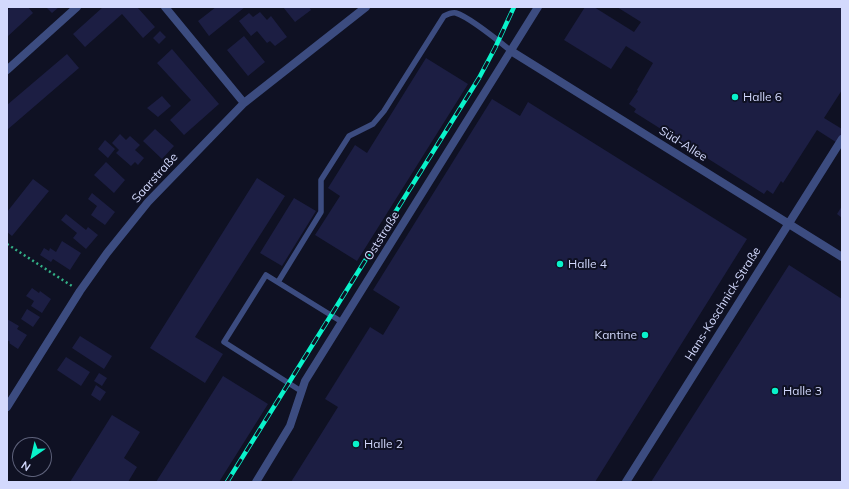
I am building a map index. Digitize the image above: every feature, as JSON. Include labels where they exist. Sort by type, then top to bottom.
[{"type":"street","points":[[7,70],[76,7]]},
{"type":"street","points":[[165,7],[244,103]]},
{"type":"street","name":"Saarstraße","points":[[7,407],[80,290],[107,253],[148,202],[244,103],[366,7]]},
{"type":"street","name":"Oststraße","points":[[256,482],[290,426],[305,380],[538,7]]},
{"type":"street","name":"Süd-Allee","points":[[511,51],[842,257]]},
{"type":"street","name":"Hans-Koschnick-Straße","points":[[626,482],[842,140]]},
{"type":"lane","points":[[278,282],[321,212],[321,180],[325,173],[349,136],[373,124],[384,111],[444,16],[456,13],[466,18],[511,51]]},
{"type":"lane","points":[[301,391],[224,342],[266,275],[342,322]]},
{"type":"path","points":[[7,244],[80,290]]},
{"type":"building","points":[[11,7],[28,7],[33,13],[7,37],[7,11]]},
{"type":"building","points":[[46,7],[59,7],[52,13]]},
{"type":"building","points":[[103,7],[137,7],[155,27],[143,38],[122,14],[85,47],[73,34]]},
{"type":"building","points":[[216,7],[245,7],[209,36],[198,21]]},
{"type":"building","points":[[283,7],[309,7],[311,10],[295,22]]},
{"type":"building","name":"Halle 6","points":[[585,7],[594,7],[634,32],[641,22],[617,7],[842,7],[842,90],[824,118],[842,129],[842,146],[817,130],[783,183],[781,181],[773,194],[767,190],[764,194],[634,112],[636,109],[629,104],[653,63],[626,46],[611,69],[564,40]]},
{"type":"building","points":[[260,12],[267,20],[271,16],[287,37],[275,46],[270,41],[267,43],[257,31],[251,36],[239,21],[249,13],[253,17]]},
{"type":"building","points":[[160,31],[166,37],[159,44],[153,38]]},
{"type":"building","points":[[244,36],[265,62],[248,76],[227,50]]},
{"type":"building","points":[[172,49],[219,104],[184,135],[170,120],[191,100],[157,63]]},
{"type":"building","points":[[67,54],[79,68],[7,130],[7,105]]},
{"type":"building","points":[[426,58],[468,84],[357,261],[315,235],[340,196],[328,188],[355,145],[367,153]]},
{"type":"building","points":[[162,96],[171,106],[158,117],[147,108]]},
{"type":"building","name":"Halle 4","points":[[492,99],[520,116],[528,102],[747,239],[595,482],[291,482],[338,407],[325,399],[370,327],[383,335],[400,307],[373,290]]},
{"type":"building","points":[[155,129],[174,146],[162,159],[143,141]]},
{"type":"building","points":[[120,134],[126,140],[130,136],[140,145],[135,150],[144,158],[138,165],[135,162],[131,166],[116,153],[119,150],[112,143]]},
{"type":"building","points":[[105,140],[115,149],[108,158],[98,149]]},
{"type":"building","points":[[106,162],[125,180],[114,193],[94,175]]},
{"type":"building","points":[[257,178],[285,196],[195,337],[223,354],[205,383],[150,348]]},
{"type":"building","points":[[33,179],[49,191],[12,236],[7,232],[7,212]]},
{"type":"building","points":[[92,193],[115,212],[105,225],[91,215],[97,206],[88,199]]},
{"type":"building","points":[[294,198],[316,211],[282,266],[260,253]]},
{"type":"building","points":[[842,206],[842,218],[837,214]]},
{"type":"building","points":[[66,214],[86,230],[88,227],[98,235],[86,249],[73,238],[77,233],[61,220]]},
{"type":"building","points":[[62,241],[81,253],[70,270],[53,259],[51,262],[40,255],[44,248],[49,251],[50,248],[56,252]]},
{"type":"building","name":"Halle 3","points":[[789,265],[842,299],[842,482],[651,482]]},
{"type":"building","points":[[32,288],[39,293],[40,291],[51,299],[42,313],[31,306],[34,301],[26,296]]},
{"type":"building","points":[[27,309],[40,317],[33,327],[21,319]]},
{"type":"building","points":[[7,319],[19,326],[17,329],[27,335],[18,349],[7,340]]},
{"type":"building","points":[[80,336],[112,356],[104,369],[72,348]]},
{"type":"building","points":[[66,357],[90,372],[81,386],[57,370]]},
{"type":"building","points":[[99,373],[107,378],[102,386],[94,381]]},
{"type":"building","points":[[223,376],[268,404],[219,482],[156,482]]},
{"type":"building","points":[[96,385],[106,392],[100,401],[91,395]]},
{"type":"building","points":[[112,415],[140,432],[124,458],[137,467],[128,482],[70,482]]},
{"type":"railway","points":[[227,482],[479,78],[514,7]]},
{"type":"place","name":"Halle 6","points":[[735,97]]},
{"type":"place","name":"Halle 4","points":[[560,264]]},
{"type":"place","name":"Kantine","points":[[645,335]]},
{"type":"place","name":"Halle 3","points":[[775,391]]},
{"type":"place","name":"Halle 2","points":[[356,444]]}]
